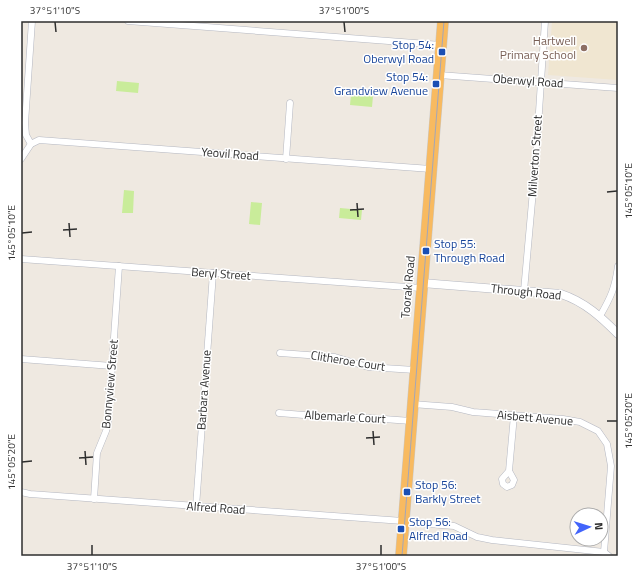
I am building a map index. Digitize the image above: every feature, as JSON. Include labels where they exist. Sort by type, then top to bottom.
[{"type":"highway","name":"Toorak Road","points":[[401,556],[443,21]]},
{"type":"street","points":[[21,159],[31,144],[26,135],[25,124],[32,21]]},
{"type":"street","points":[[128,21],[441,45]]},
{"type":"street","name":"Milverton Street","points":[[524,291],[536,157],[545,21]]},
{"type":"street","name":"Oberwyl Road","points":[[438,75],[618,88]]},
{"type":"street","points":[[286,159],[290,103]]},
{"type":"street","name":"Yeovil Road","points":[[31,144],[37,140],[41,140],[431,169]]},
{"type":"street","name":"Beryl Street","points":[[21,259],[422,286]]},
{"type":"street","name":"Bonnyview Street","points":[[94,499],[97,453],[107,427],[119,266]]},
{"type":"street","points":[[600,316],[612,296],[618,266]]},
{"type":"street","name":"Barbara Avenue","points":[[196,506],[213,273]]},
{"type":"street","name":"Through Road","points":[[422,286],[561,294],[574,298],[600,316],[618,334]]},
{"type":"street","name":"Clitheroe Court","points":[[280,352],[335,357],[368,367],[415,370]]},
{"type":"street","points":[[21,359],[112,366]]},
{"type":"street","name":"Aisbett Avenue","points":[[412,404],[452,407],[472,412],[580,422],[598,431],[607,444],[611,466],[607,554]]},
{"type":"street","name":"Albemarle Court","points":[[279,413],[341,418],[370,418],[411,421]]},
{"type":"street","points":[[509,471],[514,415]]},
{"type":"street","name":"Alfred Road","points":[[21,492],[30,494],[454,526],[477,537],[492,540],[607,554]]},
{"type":"street","name":"Alfred Road","points":[[21,496],[30,494]]},
{"type":"shaded area","name":"Hartwell Primary School","points":[[552,21],[618,21],[618,80],[548,75]]},
{"type":"green space","points":[[117,81],[139,83],[138,93],[116,91]]},
{"type":"green space","points":[[351,95],[373,96],[372,107],[350,105]]},
{"type":"green space","points":[[124,190],[134,191],[133,213],[122,213]]},
{"type":"green space","points":[[251,202],[262,203],[260,225],[249,224]]},
{"type":"green space","points":[[340,208],[362,210],[361,220],[339,218]]},
{"type":"tram line","points":[[402,556],[444,21]]},
{"type":"place","name":"Hartwell Primary School","points":[[584,48]]},
{"type":"place","name":"Stop 54: Oberwyl Road","points":[[442,52]]},
{"type":"place","name":"Stop 54: Grandview Avenue","points":[[436,84]]},
{"type":"place","name":"Stop 55: Through Road","points":[[426,251]]},
{"type":"place","name":"Stop 56: Barkly Street","points":[[407,492]]},
{"type":"place","name":"Stop 56: Alfred Road","points":[[401,529]]}]
